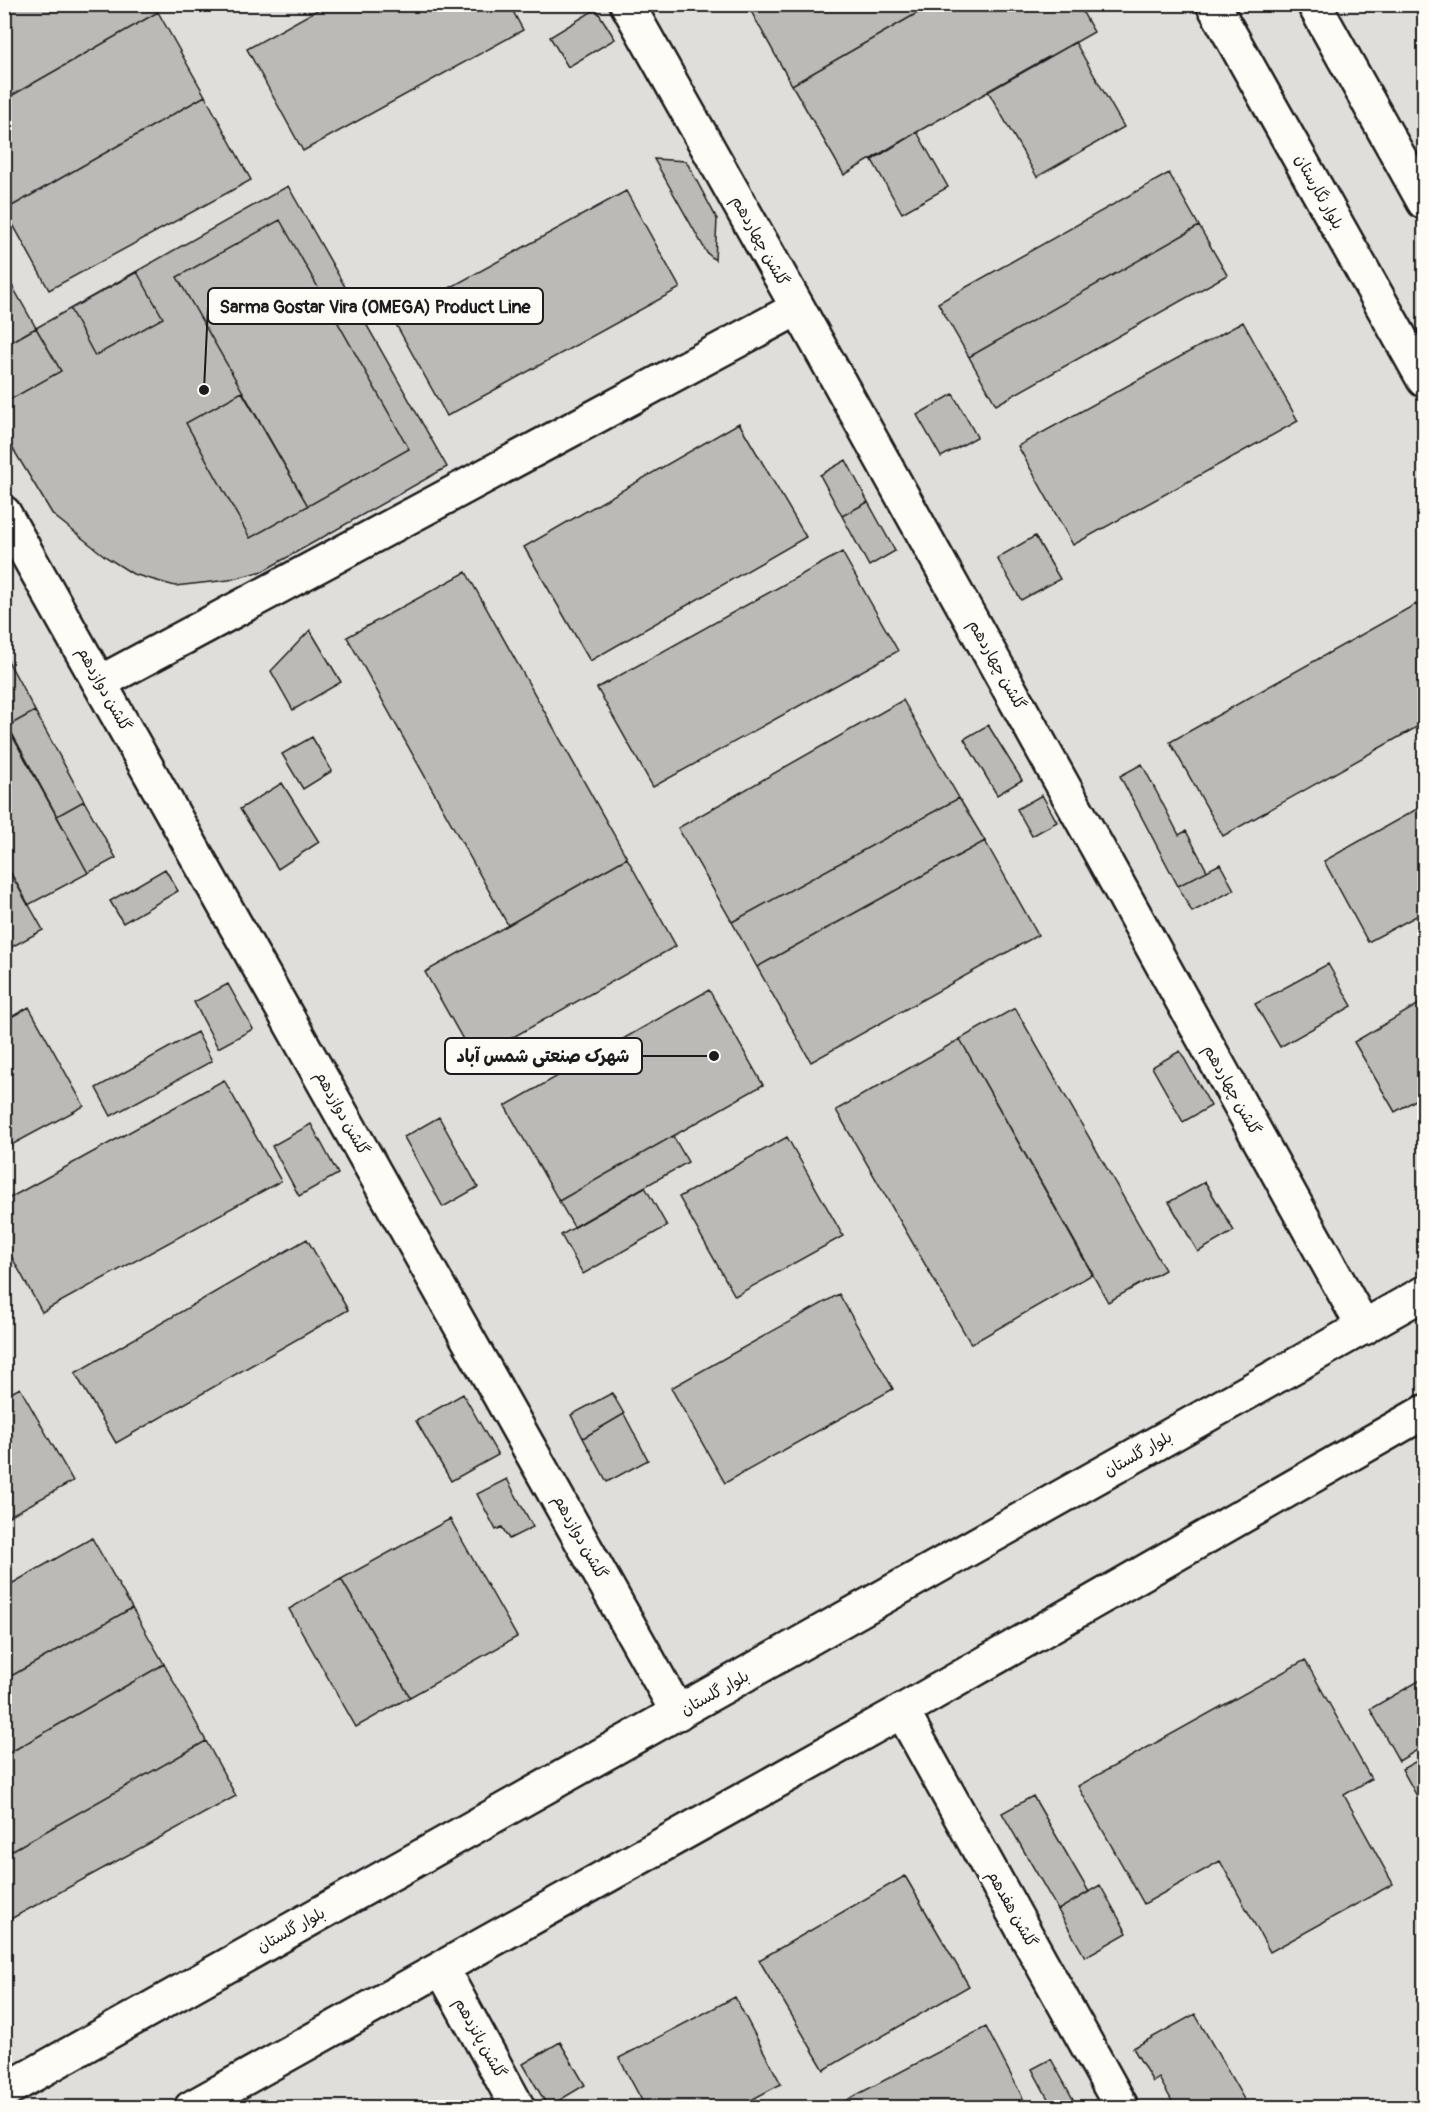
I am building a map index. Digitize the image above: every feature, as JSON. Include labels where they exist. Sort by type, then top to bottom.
[{"type":"street","name":"گلشن چهاردهم","points":[[627,4],[1364,1328]]},
{"type":"street","name":"بلوار نگارستان","points":[[1213,4],[1425,380]]},
{"type":"street","points":[[1314,4],[1425,202]]},
{"type":"street","points":[[101,682],[798,308]]},
{"type":"street","name":"گلشن دوازدهم","points":[[4,513],[101,682],[678,1713]]},
{"type":"street","name":"بلوار گلستان","points":[[4,2091],[1425,1293]]},
{"type":"street","points":[[191,2108],[902,1711],[1425,1412]]},
{"type":"street","name":"گلشن هفدهم","points":[[902,1711],[1122,2108]]},
{"type":"street","name":"گلشن پانزدهم","points":[[442,1969],[518,2108]]},
{"type":"shaded area","points":[[5,5],[1424,5],[1424,2107],[5,2107]]},
{"type":"building","points":[[12,4],[154,4],[158,12],[4,100],[4,9]]},
{"type":"building","points":[[328,4],[509,4],[523,30],[303,151],[247,49]]},
{"type":"building","points":[[747,4],[933,4],[792,85]]},
{"type":"building","points":[[933,4],[1078,4],[1094,32],[844,175],[792,85]]},
{"type":"building","points":[[596,9],[615,39],[568,67],[550,37]]},
{"type":"building","points":[[158,12],[205,96],[5,210],[4,100]]},
{"type":"building","points":[[1075,42],[1124,127],[1037,177],[988,91]]},
{"type":"building","points":[[205,96],[251,180],[49,290],[5,210]]},
{"type":"building","points":[[917,132],[948,187],[902,213],[872,160]]},
{"type":"building","points":[[654,159],[686,161],[717,219],[715,260],[707,253]]},
{"type":"building","points":[[1169,173],[1199,226],[969,357],[938,303]]},
{"type":"building","points":[[288,186],[447,467],[263,571],[229,580],[175,586],[133,574],[106,557],[53,515],[4,434],[4,346]]},
{"type":"building","points":[[626,191],[680,288],[447,416],[393,319]]},
{"type":"building","points":[[280,220],[409,449],[308,506],[177,277]]},
{"type":"building","points":[[1199,226],[1227,275],[996,405],[969,357]]},
{"type":"building","points":[[137,272],[163,318],[95,356],[70,309]]},
{"type":"building","points":[[10,282],[36,328],[4,345],[4,285]]},
{"type":"building","points":[[1243,322],[1298,421],[1073,545],[1018,446]]},
{"type":"building","points":[[36,328],[61,371],[4,403],[4,345]]},
{"type":"building","points":[[242,392],[308,506],[250,538],[186,423]]},
{"type":"building","points":[[953,394],[977,437],[941,457],[917,415]]},
{"type":"building","points":[[739,423],[806,537],[590,661],[524,547]]},
{"type":"building","points":[[846,460],[868,502],[842,516],[820,475]]},
{"type":"building","points":[[868,502],[895,551],[869,566],[842,516]]},
{"type":"building","points":[[1035,536],[1060,579],[1021,600],[997,558]]},
{"type":"building","points":[[842,552],[898,651],[653,787],[597,688]]},
{"type":"building","points":[[466,572],[627,858],[508,925],[347,637]]},
{"type":"building","points":[[1416,604],[1424,620],[1424,723],[1223,836],[1170,742]]},
{"type":"building","points":[[310,630],[341,682],[293,710],[271,671]]},
{"type":"building","points":[[6,657],[35,711],[8,726],[4,721]]},
{"type":"building","points":[[903,700],[959,798],[732,922],[678,828]]},
{"type":"building","points":[[35,711],[84,801],[57,816],[8,726]]},
{"type":"building","points":[[4,721],[88,873],[28,905],[4,861]]},
{"type":"building","points":[[988,725],[1022,780],[997,795],[964,739]]},
{"type":"building","points":[[312,737],[332,771],[303,789],[282,754]]},
{"type":"building","points":[[1142,764],[1179,835],[1186,831],[1207,871],[1178,886],[1120,776]]},
{"type":"building","points":[[282,783],[319,842],[278,869],[240,809]]},
{"type":"building","points":[[1042,795],[1057,822],[1032,836],[1017,809]]},
{"type":"building","points":[[959,798],[985,841],[757,967],[732,922]]},
{"type":"building","points":[[84,801],[116,858],[88,873],[57,816]]},
{"type":"building","points":[[1424,805],[1424,912],[1368,942],[1324,861]]},
{"type":"building","points":[[985,841],[1038,935],[811,1062],[757,967]]},
{"type":"building","points":[[627,858],[676,946],[474,1059],[425,972]]},
{"type":"building","points":[[4,861],[43,930],[4,951]]},
{"type":"building","points":[[1220,864],[1234,890],[1192,912],[1178,886]]},
{"type":"building","points":[[165,869],[178,891],[123,923],[110,901]]},
{"type":"building","points":[[1328,964],[1352,1006],[1280,1047],[1255,1004]]},
{"type":"building","points":[[228,984],[253,1029],[218,1048],[194,1002]]},
{"type":"building","points":[[709,990],[763,1085],[559,1201],[505,1106]]},
{"type":"building","points":[[1424,1001],[1424,1095],[1395,1112],[1354,1042]]},
{"type":"building","points":[[29,1007],[84,1106],[4,1149],[4,1021]]},
{"type":"building","points":[[1015,1008],[1165,1270],[1108,1302],[960,1039]]},
{"type":"building","points":[[197,1032],[212,1061],[111,1116],[96,1088]]},
{"type":"building","points":[[960,1039],[1093,1274],[971,1344],[836,1110]]},
{"type":"building","points":[[1180,1051],[1211,1106],[1183,1122],[1152,1067]]},
{"type":"building","points":[[224,1080],[281,1181],[42,1312],[4,1243],[4,1201]]},
{"type":"building","points":[[439,1117],[478,1187],[443,1207],[404,1137]]},
{"type":"building","points":[[311,1124],[338,1174],[299,1196],[272,1146]]},
{"type":"building","points":[[673,1136],[688,1162],[574,1227],[559,1201]]},
{"type":"building","points":[[787,1137],[843,1236],[735,1296],[679,1197]]},
{"type":"building","points":[[1205,1182],[1234,1231],[1198,1252],[1169,1202]]},
{"type":"building","points":[[645,1187],[667,1226],[583,1274],[561,1235]]},
{"type":"building","points":[[307,1239],[348,1310],[116,1443],[75,1373]]},
{"type":"building","points":[[839,1294],[893,1389],[725,1483],[671,1388]]},
{"type":"building","points":[[20,1388],[73,1481],[4,1519],[4,1397]]},
{"type":"building","points":[[612,1393],[624,1414],[583,1438],[571,1415]]},
{"type":"building","points":[[463,1394],[498,1455],[451,1481],[416,1421]]},
{"type":"building","points":[[624,1414],[648,1460],[607,1482],[583,1438]]},
{"type":"building","points":[[507,1479],[533,1527],[509,1539],[502,1527],[496,1530],[477,1494]]},
{"type":"building","points":[[450,1519],[517,1637],[410,1697],[341,1579]]},
{"type":"building","points":[[92,1538],[132,1608],[4,1680],[4,1588]]},
{"type":"building","points":[[341,1579],[410,1697],[356,1727],[289,1609]]},
{"type":"building","points":[[132,1608],[164,1664],[4,1756],[4,1680]]},
{"type":"building","points":[[1305,1660],[1371,1779],[1344,1795],[1393,1884],[1270,1952],[1220,1861],[1144,1904],[1078,1786]]},
{"type":"building","points":[[164,1664],[206,1741],[4,1855],[4,1756]]},
{"type":"building","points":[[1424,1678],[1424,1746],[1399,1761],[1370,1709]]},
{"type":"building","points":[[206,1741],[236,1796],[7,1921],[4,1916],[4,1855]]},
{"type":"building","points":[[1424,1757],[1424,1809],[1402,1769]]},
{"type":"building","points":[[1033,1796],[1089,1892],[1058,1910],[1002,1813]]},
{"type":"building","points":[[905,1876],[969,1986],[824,2070],[759,1960]]},
{"type":"building","points":[[1100,1885],[1127,1933],[1085,1957],[1058,1910]]},
{"type":"building","points":[[735,1997],[781,2084],[736,2108],[646,2108],[619,2058]]},
{"type":"building","points":[[1195,2014],[1249,2108],[1176,2108],[1159,2078],[1153,2082],[1133,2048]]},
{"type":"building","points":[[986,2027],[1027,2106],[844,2108],[841,2103]]},
{"type":"building","points":[[560,2042],[585,2085],[548,2107],[523,2064]]},
{"type":"building","points":[[1051,2059],[1073,2099],[1057,2108],[1053,2108],[1032,2069]]},
{"type":"building","points":[[1073,2099],[1078,2108],[1057,2108]]},
{"type":"place","name":"Sarma Gostar Vira (OMEGA) Product Line","points":[[204,390]]},
{"type":"place","name":"شهرک صنعتی شمس آباد","points":[[714,1056]]}]
